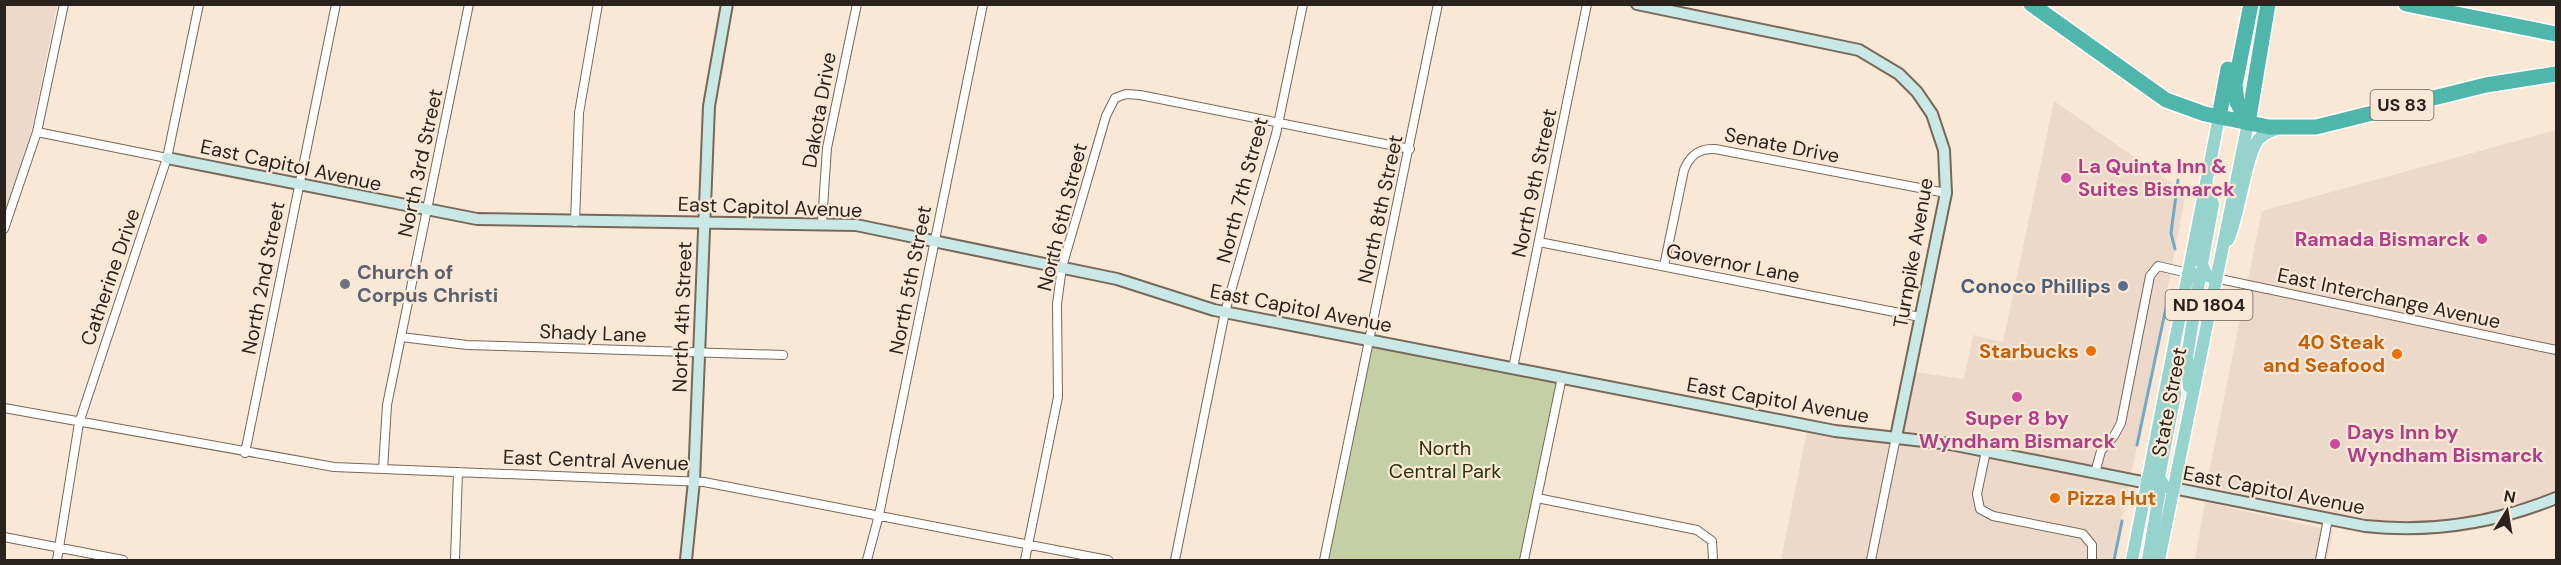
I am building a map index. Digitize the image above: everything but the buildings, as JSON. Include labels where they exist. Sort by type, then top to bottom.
[{"type":"highway","points":[[2031,4],[2155,95],[2182,107],[2219,117]]},
{"type":"highway","points":[[2406,4],[2556,34]]},
{"type":"highway","points":[[2248,123],[2235,94],[2253,10]]},
{"type":"highway","name":"State Street","points":[[2219,117],[2253,10]]},
{"type":"highway","name":"State Street","points":[[2248,123],[2255,80],[2253,10]]},
{"type":"highway","name":"US 83","points":[[2219,117],[2279,128],[2304,128],[2332,124],[2461,90],[2556,75]]},
{"type":"main road","name":"State Street","points":[[2159,561],[2160,486],[2175,337],[2219,117]]},
{"type":"main road","name":"State Street","points":[[2132,561],[2190,404],[2248,123]]},
{"type":"main road","points":[[2218,260],[2235,225],[2253,148],[2263,135],[2279,128]]},
{"type":"main road","points":[[2206,181],[2213,204],[2202,264],[2207,276],[2215,278]]},
{"type":"main road","points":[[2188,273],[2195,274],[2199,282],[2187,357],[2190,404]]},
{"type":"main road","points":[[2148,561],[2159,495],[2159,477],[2175,395],[2175,337]]},
{"type":"street","points":[[4,229],[37,132],[64,4]]},
{"type":"street","name":"Catherine Drive","points":[[57,561],[79,423],[167,158],[199,4]]},
{"type":"street","name":"North 2nd Street","points":[[245,453],[336,4]]},
{"type":"street","name":"North 3rd Street","points":[[383,470],[385,418],[469,4]]},
{"type":"street","points":[[575,222],[580,104],[598,4]]},
{"type":"street","name":"North 4th Street","points":[[686,561],[694,481],[709,106],[727,4]]},
{"type":"street","name":"Dakota Drive","points":[[822,223],[825,164],[856,4]]},
{"type":"street","name":"North 5th Street","points":[[867,561],[879,515],[983,4]]},
{"type":"street","name":"North 7th Street","points":[[1175,561],[1225,312],[1278,121],[1302,4]]},
{"type":"street","name":"North 8th Street","points":[[1324,561],[1438,4]]},
{"type":"street","name":"North 9th Street","points":[[1513,368],[1587,4]]},
{"type":"street","name":"Turnpike Avenue","points":[[1637,4],[1838,44],[1880,60],[1908,82],[1932,114],[1944,150],[1946,194],[1896,437]]},
{"type":"street","name":"North 6th Street","points":[[1025,561],[1057,406],[1057,304],[1062,267],[1106,116],[1115,98],[1126,94],[1140,95],[1278,121]]},
{"type":"street","points":[[1278,121],[1410,149]]},
{"type":"street","name":"East Capitol Avenue","points":[[37,132],[427,211],[493,220],[856,225],[1117,279],[1187,303],[1225,312],[1835,431],[1896,437],[1986,451],[2328,519],[2379,527],[2440,527],[2505,516],[2556,498]]},
{"type":"street","name":"Senate Drive","points":[[1664,266],[1684,170],[1690,158],[1702,150],[1715,149],[1946,194]]},
{"type":"street","name":"Governor Lane","points":[[1539,242],[1920,317]]},
{"type":"street","points":[[2096,473],[2101,450],[2114,436],[2121,423],[2150,276],[2158,266],[2188,273]]},
{"type":"street","name":"East Interchange Avenue","points":[[2215,278],[2556,350]]},
{"type":"street","name":"Shady Lane","points":[[401,337],[466,345],[783,355]]},
{"type":"street","points":[[1524,561],[1562,377]]},
{"type":"street","name":"East Central Avenue","points":[[4,408],[245,453],[334,467],[694,481],[1108,561]]},
{"type":"street","points":[[1870,561],[1896,437]]},
{"type":"street","points":[[1986,451],[1977,494],[1980,509],[1993,516],[2082,534],[2092,544],[2092,561]]},
{"type":"street","points":[[455,561],[458,472]]},
{"type":"street","points":[[1537,498],[1696,530],[1712,541],[1713,561]]},
{"type":"street","points":[[2320,561],[2328,519]]},
{"type":"street","points":[[4,537],[123,561]]},
{"type":"shaded area","points":[[5,5],[57,5],[30,137],[5,214]]},
{"type":"shaded area","points":[[2054,101],[2186,193],[2132,472],[2112,560],[1781,560],[1809,421],[1847,428],[1901,432],[1914,372],[1964,379],[1973,335],[2003,342]]},
{"type":"shaded area","points":[[2556,130],[2556,494],[2481,515],[2431,522],[2402,522],[2374,520],[2206,487],[2262,211]]},
{"type":"shaded area","points":[[2205,502],[2333,531],[2327,560],[2195,560]]},
{"type":"green space","name":"North Central Park","points":[[1369,340],[1562,377],[1525,560],[1324,560]]},
{"type":"waterway","points":[[2175,249],[2171,233],[2178,180]]},
{"type":"waterway","points":[[2137,445],[2169,293]]},
{"type":"waterway","points":[[2114,560],[2122,521]]},
{"type":"place","name":"La Quinta Inn & Suites Bismarck","points":[[2066,178]]},
{"type":"place","name":"Ramada Bismarck","points":[[2482,239]]},
{"type":"place","name":"Church of Corpus Christi","points":[[345,284]]},
{"type":"place","name":"Conoco Phillips","points":[[2123,286]]},
{"type":"place","name":"Starbucks","points":[[2091,351]]},
{"type":"place","name":"40 Steak and Seafood","points":[[2397,354]]},
{"type":"place","name":"Super 8 by Wyndham Bismarck","points":[[2017,397]]},
{"type":"place","name":"Days Inn by Wyndham Bismarck","points":[[2335,444]]},
{"type":"place","name":"Pizza Hut","points":[[2055,498]]}]
